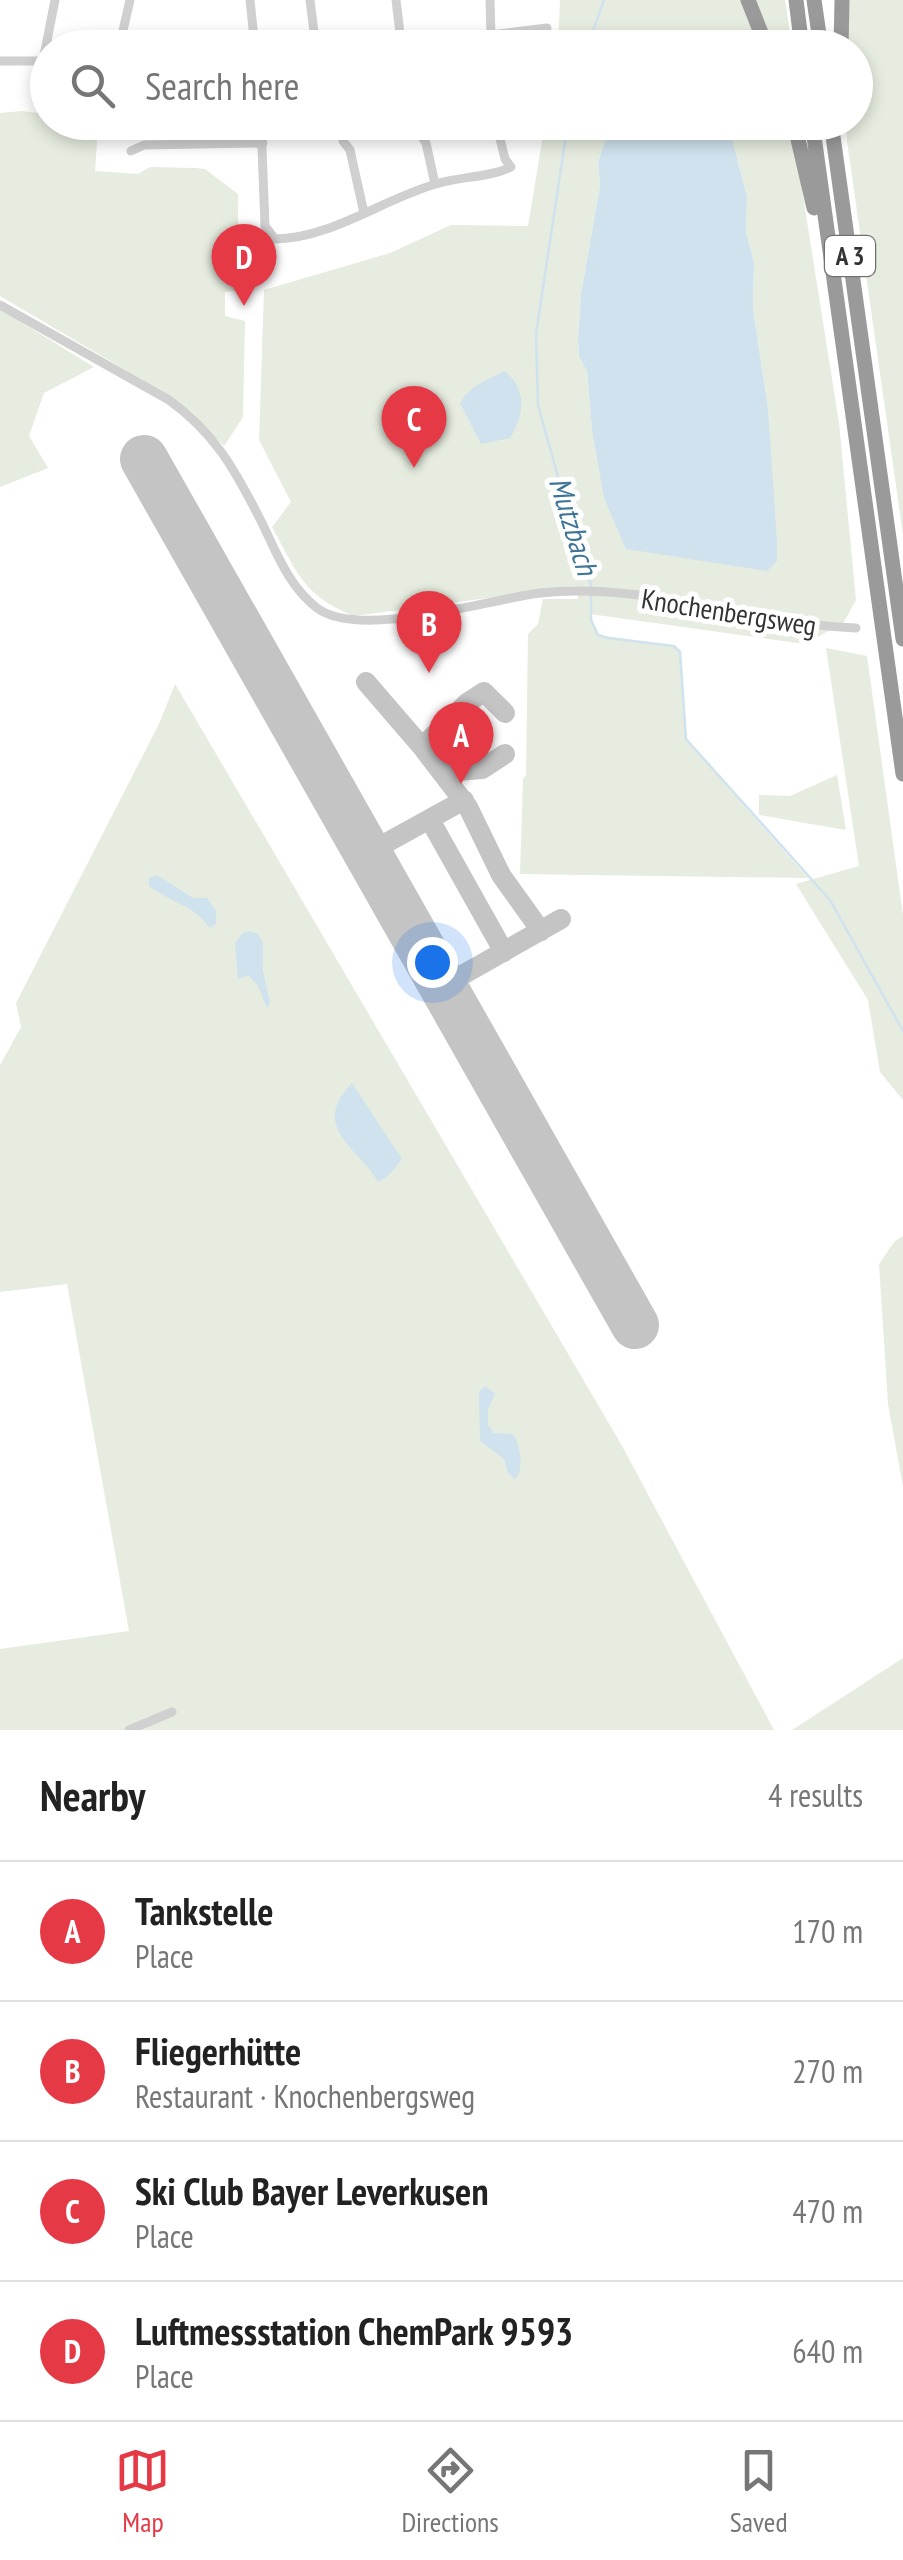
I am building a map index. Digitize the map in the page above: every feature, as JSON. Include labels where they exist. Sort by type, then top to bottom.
[{"type":"highway","points":[[748,0],[760,30]]},
{"type":"highway","points":[[796,0],[800,30]]},
{"type":"highway","points":[[814,0],[818,30]]},
{"type":"highway","points":[[841,30],[842,0]]},
{"type":"highway","points":[[798,140],[822,260],[833,279]]},
{"type":"highway","name":"A 3","points":[[814,140],[903,774]]},
{"type":"highway","name":"A 3","points":[[833,140],[903,639]]},
{"type":"highway","points":[[834,148],[836,140]]},
{"type":"street","points":[[50,30],[55,0]]},
{"type":"street","points":[[124,30],[130,0]]},
{"type":"street","points":[[250,0],[253,30]]},
{"type":"street","points":[[310,0],[314,30]]},
{"type":"street","points":[[396,0],[401,30]]},
{"type":"street","points":[[490,0],[491,30]]},
{"type":"street","points":[[531,30],[547,28]]},
{"type":"street","points":[[0,61],[30,61]]},
{"type":"street","points":[[263,140],[265,226],[276,239],[364,214],[434,184],[500,173],[512,167],[501,140]]},
{"type":"street","points":[[344,140],[350,150],[364,214]]},
{"type":"street","points":[[424,140],[434,184]]},
{"type":"street","points":[[131,151],[144,146],[263,144]]},
{"type":"street","name":"Knochenbergsweg","points":[[0,305],[170,400],[193,417],[216,440],[296,588],[330,616],[365,623],[528,595],[582,593],[710,606],[815,626],[856,628]]},
{"type":"street","points":[[129,1730],[172,1712]]},
{"type":"shaded area","points":[[560,0],[743,0],[754,30],[559,30]]},
{"type":"shaded area","points":[[753,0],[785,0],[789,30],[764,30]]},
{"type":"shaded area","points":[[847,0],[903,0],[903,535],[847,141],[873,140],[873,30],[846,30]]},
{"type":"shaded area","points":[[30,112],[30,140],[96,140],[95,171],[138,174],[150,167],[205,169],[238,194],[238,239],[250,246],[249,289],[225,292],[225,316],[245,321],[243,417],[224,446],[192,412],[161,391],[0,296],[0,113]]},
{"type":"shaded area","points":[[542,140],[605,140],[598,162],[600,186],[581,294],[578,339],[579,357],[587,371],[592,430],[696,559],[767,570],[771,469],[768,408],[753,309],[754,262],[746,232],[747,197],[732,140],[791,140],[839,423],[856,600],[844,622],[805,644],[590,614],[598,635],[674,646],[680,652],[686,740],[808,878],[520,874],[528,634],[538,624],[543,599],[578,599],[576,586],[354,616],[312,591],[295,570],[272,527],[291,502],[259,440],[264,290],[390,253],[451,225],[528,226]]},
{"type":"shaded area","points":[[0,309],[94,367],[44,393],[29,436],[48,468],[0,487]]},
{"type":"shaded area","points":[[826,648],[867,656],[903,915],[903,1100],[880,1072],[868,1000],[796,884],[859,866]]},
{"type":"shaded area","points":[[175,684],[621,1444],[774,1730],[0,1730],[0,1649],[129,1631],[67,1284],[0,1292],[0,1065],[21,1027],[16,1003],[159,724]]},
{"type":"shaded area","points":[[837,775],[846,830],[759,815],[759,795],[790,796]]},
{"type":"shaded area","points":[[903,1236],[903,1487],[888,1404],[879,1264]]},
{"type":"shaded area","points":[[903,1658],[903,1730],[792,1730]]},
{"type":"water","points":[[605,140],[732,140],[747,197],[746,232],[754,262],[753,309],[768,408],[777,561],[767,571],[626,549],[604,498],[587,371],[579,357],[578,339],[581,294],[600,186],[598,162]]},
{"type":"water","points":[[505,371],[520,395],[518,421],[510,438],[481,444],[460,403],[474,388]]},
{"type":"water","points":[[157,875],[193,898],[207,898],[216,911],[216,924],[210,928],[189,909],[149,886],[149,878]]},
{"type":"water","points":[[250,931],[258,934],[263,943],[263,971],[270,1002],[267,1008],[258,986],[248,975],[238,979],[235,943]]},
{"type":"water","points":[[352,1083],[402,1159],[378,1182],[336,1125],[340,1099]]},
{"type":"water","points":[[486,1386],[495,1394],[488,1409],[488,1425],[494,1433],[513,1434],[518,1445],[520,1465],[515,1479],[508,1473],[504,1459],[480,1441],[479,1391]]},
{"type":"waterway","name":"Mutzbach","points":[[593,30],[604,0]]},
{"type":"waterway","name":"Mutzbach","points":[[565,140],[536,334],[538,405],[565,502],[565,520],[591,584],[591,620],[598,635],[674,646],[680,652],[686,739],[830,900],[903,1031]]},
{"type":"taxiway","points":[[366,682],[422,747]]},
{"type":"taxiway","points":[[505,713],[484,692],[467,703],[422,747],[468,807],[501,875],[541,931]]},
{"type":"taxiway","points":[[438,766],[459,744]]},
{"type":"taxiway","points":[[443,772],[482,769],[505,754]]},
{"type":"taxiway","points":[[368,853],[464,800]]},
{"type":"taxiway","points":[[430,820],[504,952]]},
{"type":"taxiway","points":[[443,986],[561,919]]},
{"type":"runway","points":[[144,459],[635,1325]]},
{"type":"place","name":"Luftmessstation ChemPark 9593","points":[[244,306]]},
{"type":"place","name":"Ski Club Bayer Leverkusen","points":[[414,468]]},
{"type":"place","name":"Fliegerhütte","points":[[429,673]]},
{"type":"place","name":"Tankstelle","points":[[461,784]]}]
